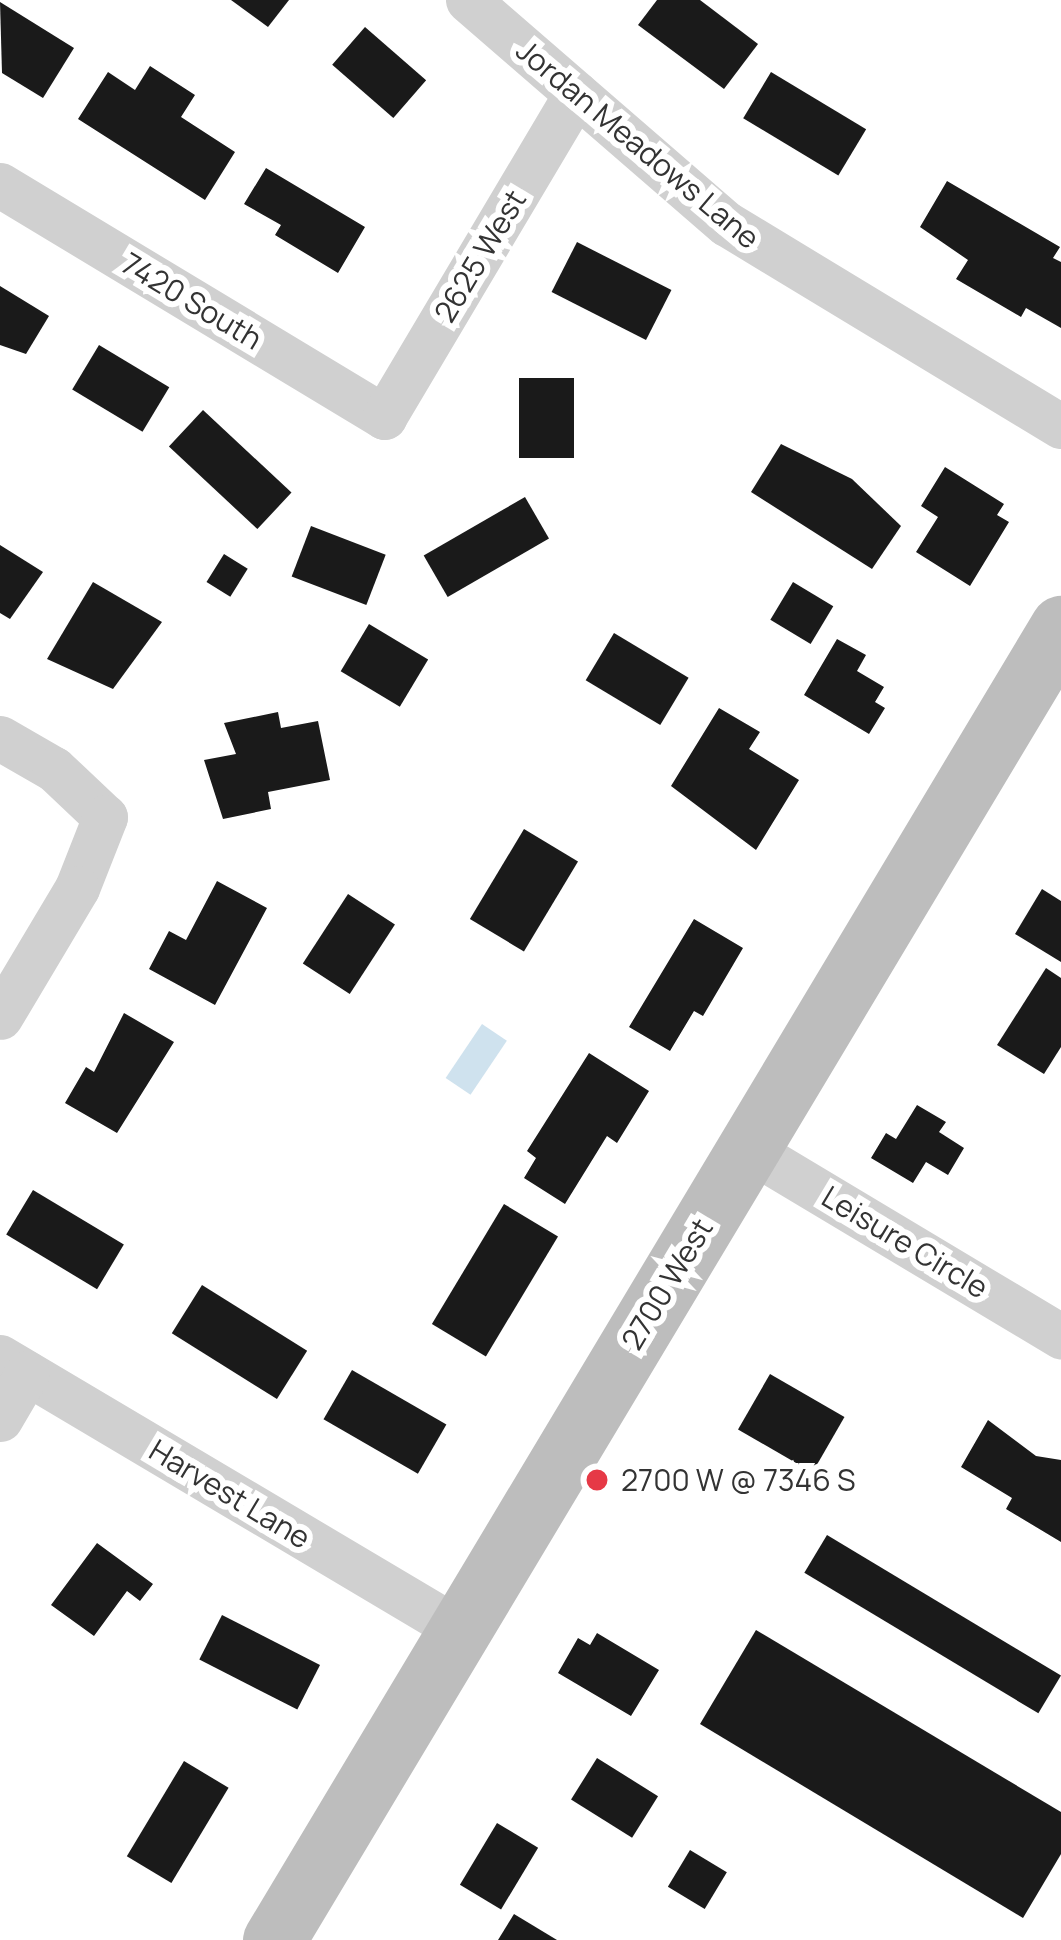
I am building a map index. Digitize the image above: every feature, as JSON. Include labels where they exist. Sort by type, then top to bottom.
[{"type":"main road","name":"2700 West","points":[[274,1940],[1061,628]]},
{"type":"street","name":"Jordan Meadows Lane","points":[[468,0],[787,266],[1061,426]]},
{"type":"street","name":"2625 West","points":[[384,417],[576,94]]},
{"type":"street","name":"7420 South","points":[[0,184],[384,417]]},
{"type":"street","points":[[0,738],[54,770],[105,818],[77,888],[0,1017]]},
{"type":"street","name":"Leisure Circle","points":[[748,1149],[1061,1336]]},
{"type":"street","points":[[0,1419],[13,1365]]},
{"type":"street","name":"Harvest Lane","points":[[13,1365],[460,1630]]},
{"type":"water","points":[[482,1024],[507,1041],[471,1095],[446,1078]]},
{"type":"building","points":[[231,0],[289,0],[268,27]]},
{"type":"building","points":[[657,0],[700,0],[758,44],[724,89],[638,25]]},
{"type":"building","points":[[0,2],[74,48],[43,98],[2,73]]},
{"type":"building","points":[[365,27],[426,80],[393,118],[332,65]]},
{"type":"building","points":[[150,66],[195,95],[181,117],[235,152],[205,200],[78,119],[108,72],[135,90]]},
{"type":"building","points":[[771,72],[866,129],[838,175],[743,118]]},
{"type":"building","points":[[266,168],[365,227],[338,273],[275,235],[281,225],[244,204]]},
{"type":"building","points":[[947,181],[1060,247],[1053,258],[1061,262],[1061,328],[1026,308],[1021,317],[956,279],[968,260],[920,227]]},
{"type":"building","points":[[577,242],[671,290],[646,340],[552,292]]},
{"type":"building","points":[[0,286],[49,316],[26,354],[0,345]]},
{"type":"building","points":[[99,345],[169,387],[143,432],[72,390]]},
{"type":"building","points":[[519,378],[574,378],[574,458],[519,458]]},
{"type":"building","points":[[203,410],[291,493],[257,529],[169,447]]},
{"type":"building","points":[[781,444],[852,479],[901,526],[872,569],[751,492]]},
{"type":"building","points":[[945,467],[1004,504],[997,515],[1009,522],[970,586],[916,552],[938,517],[921,506]]},
{"type":"building","points":[[525,497],[549,539],[448,597],[424,556]]},
{"type":"building","points":[[311,526],[386,555],[366,605],[292,576]]},
{"type":"building","points":[[0,545],[43,572],[10,619],[0,613]]},
{"type":"building","points":[[224,554],[248,569],[230,597],[207,582]]},
{"type":"building","points":[[93,582],[162,622],[113,689],[47,659]]},
{"type":"building","points":[[793,582],[833,606],[811,644],[770,620]]},
{"type":"building","points":[[369,624],[428,660],[400,707],[341,671]]},
{"type":"building","points":[[614,633],[689,678],[660,725],[586,680]]},
{"type":"building","points":[[837,639],[866,655],[857,671],[884,687],[875,702],[885,708],[869,734],[804,695]]},
{"type":"building","points":[[719,708],[760,732],[749,749],[799,780],[756,850],[671,786]]},
{"type":"building","points":[[278,712],[281,728],[318,721],[330,780],[268,792],[271,809],[223,819],[204,760],[236,754],[224,723]]},
{"type":"building","points":[[524,829],[578,861],[524,951],[470,919]]},
{"type":"building","points":[[217,881],[267,908],[215,1005],[149,969],[169,931],[186,940]]},
{"type":"building","points":[[1042,889],[1061,901],[1061,962],[1015,934]]},
{"type":"building","points":[[348,894],[395,924],[350,994],[303,964]]},
{"type":"building","points":[[694,919],[743,948],[703,1016],[694,1011],[670,1051],[629,1027]]},
{"type":"building","points":[[1046,968],[1061,978],[1061,1047],[1044,1074],[997,1045]]},
{"type":"building","points":[[124,1013],[174,1042],[117,1133],[65,1103],[86,1067],[94,1072]]},
{"type":"building","points":[[589,1053],[649,1091],[617,1143],[607,1136],[565,1204],[524,1178],[536,1158],[527,1151]]},
{"type":"building","points":[[917,1105],[946,1122],[939,1132],[964,1148],[948,1175],[926,1162],[913,1183],[871,1158],[886,1133],[896,1139]]},
{"type":"building","points":[[33,1190],[124,1245],[97,1289],[6,1235]]},
{"type":"building","points":[[504,1204],[558,1236],[486,1356],[432,1324]]},
{"type":"building","points":[[202,1285],[307,1351],[277,1399],[172,1333]]},
{"type":"building","points":[[352,1370],[446,1424],[418,1474],[324,1419]]},
{"type":"building","points":[[770,1374],[844,1417],[812,1472],[738,1429]]},
{"type":"building","points":[[988,1420],[1036,1456],[1061,1460],[1061,1542],[1006,1509],[1012,1498],[961,1467]]},
{"type":"building","points":[[827,1535],[1061,1676],[1038,1713],[804,1573]]},
{"type":"building","points":[[97,1543],[153,1584],[140,1601],[127,1591],[94,1636],[51,1605]]},
{"type":"building","points":[[222,1615],[320,1665],[297,1709],[199,1660]]},
{"type":"building","points":[[756,1630],[1061,1812],[1061,1854],[1023,1918],[700,1724]]},
{"type":"building","points":[[597,1633],[659,1670],[631,1716],[558,1673],[578,1638],[590,1645]]},
{"type":"building","points":[[597,1758],[658,1796],[632,1838],[571,1800]]},
{"type":"building","points":[[184,1761],[229,1788],[171,1883],[127,1856]]},
{"type":"building","points":[[497,1823],[538,1848],[501,1909],[460,1885]]},
{"type":"building","points":[[690,1850],[727,1872],[705,1909],[668,1887]]},
{"type":"building","points":[[514,1914],[557,1940],[498,1940]]},
{"type":"place","name":"2700 W @ 7346 S","points":[[597,1480]]}]
